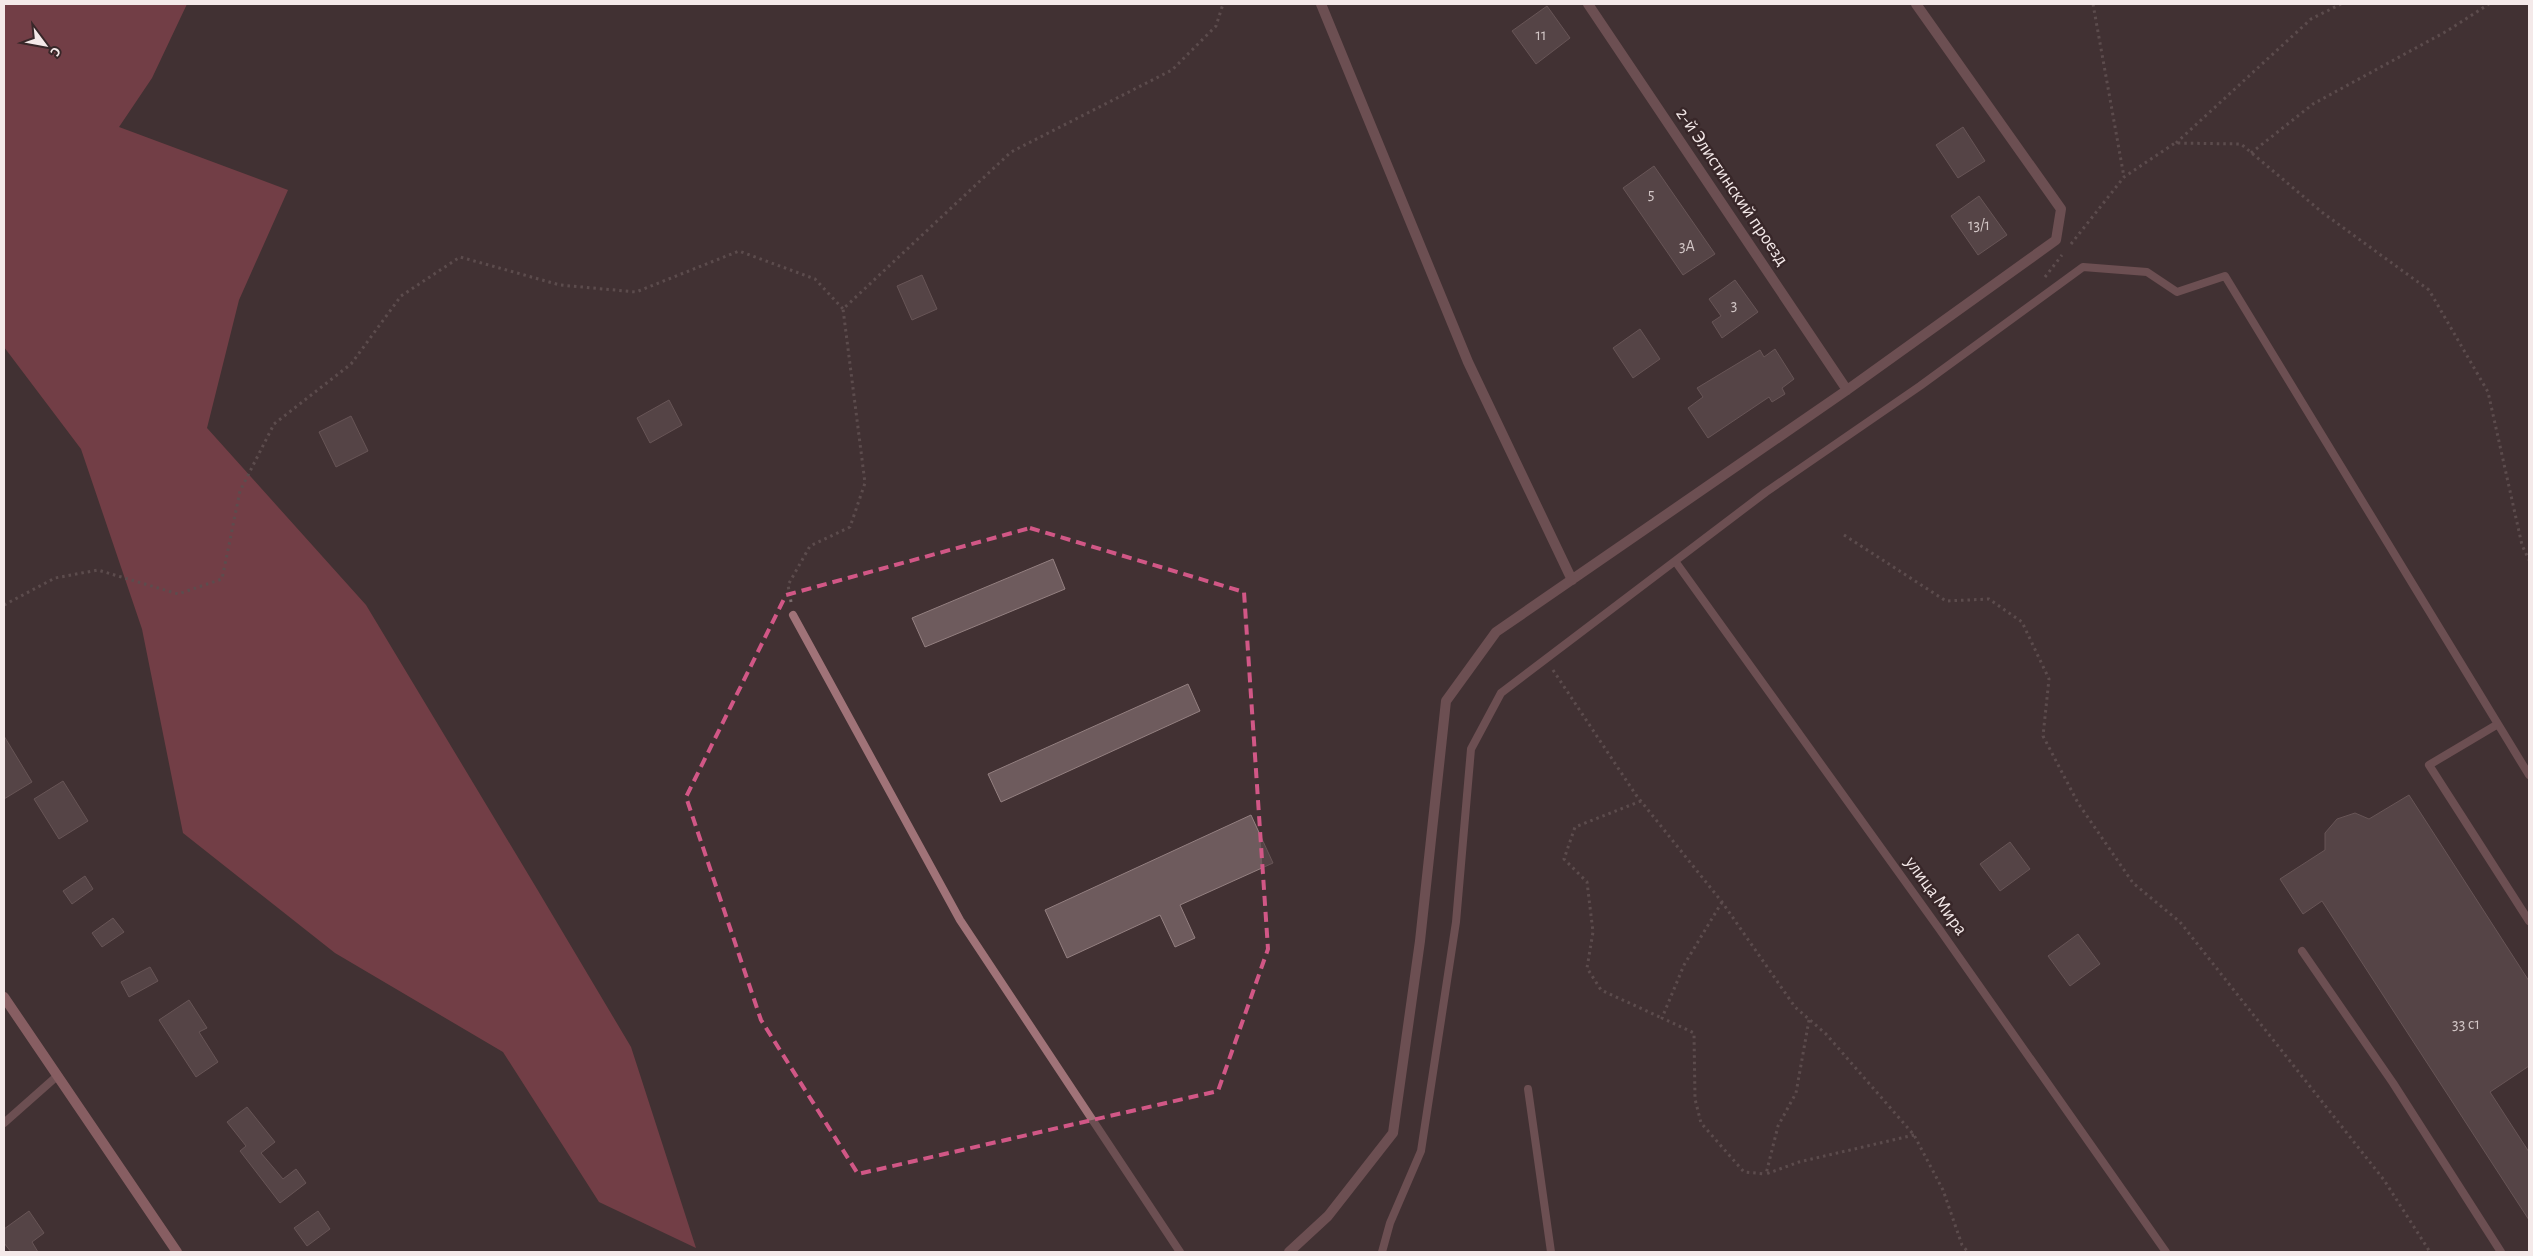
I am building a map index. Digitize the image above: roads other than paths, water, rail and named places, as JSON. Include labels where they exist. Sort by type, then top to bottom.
[{"type":"street","points":[[1321,4],[1468,362],[1572,580]]},
{"type":"street","name":"2-й Элистинский проезд","points":[[1588,4],[1847,390]]},
{"type":"street","points":[[1289,1252],[1328,1216],[1393,1133],[1420,941],[1446,701],[1496,632],[1847,390],[2056,240],[2061,210],[1916,4]]},
{"type":"street","points":[[4,997],[56,1077],[177,1252]]},
{"type":"lane","points":[[1382,1252],[1390,1223],[1421,1151],[1456,922],[1470,749],[1501,693],[1766,492],[1920,386],[2083,266],[2147,272],[2177,292],[2225,276],[2529,775]]},
{"type":"lane","name":"улица Мира","points":[[1675,561],[1934,922],[2166,1252]]},
{"type":"lane","points":[[793,615],[960,920],[1180,1252]]},
{"type":"lane","points":[[2498,724],[2429,765],[2529,921]]},
{"type":"lane","points":[[2302,951],[2393,1083],[2501,1252]]},
{"type":"lane","points":[[4,1122],[56,1077]]},
{"type":"lane","points":[[1528,1089],[1551,1252]]}]
